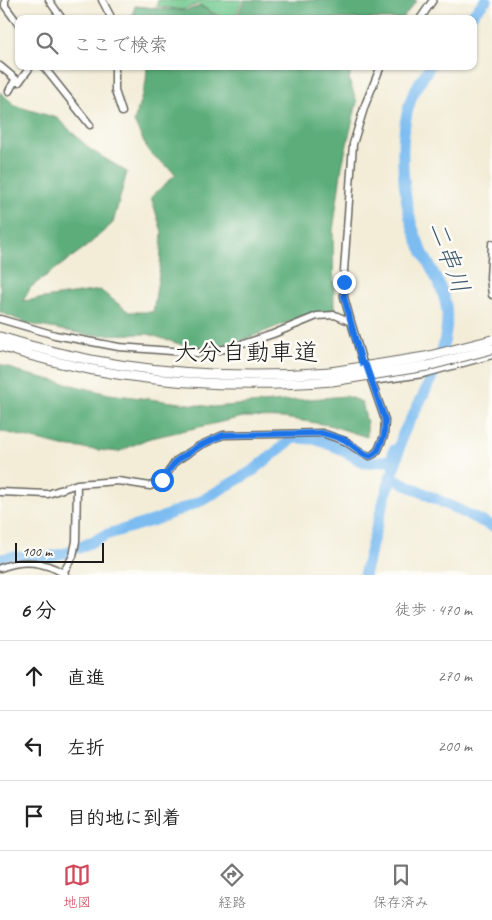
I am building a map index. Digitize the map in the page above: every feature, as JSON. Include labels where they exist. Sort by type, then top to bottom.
[{"type":"highway","name":"大分自動車道","points":[[0,337],[55,353],[158,371],[203,375],[332,377],[426,357],[492,340]]},
{"type":"highway","name":"大分自動車道","points":[[0,346],[99,372],[157,380],[250,386],[427,366],[492,349]]},
{"type":"street","points":[[49,0],[59,15]]},
{"type":"street","points":[[102,0],[109,15]]},
{"type":"street","points":[[423,15],[433,0]]},
{"type":"street","points":[[3,5],[15,20]]},
{"type":"street","points":[[0,66],[19,82]]},
{"type":"street","points":[[9,91],[14,82],[19,82],[28,70]]},
{"type":"street","points":[[46,70],[90,125]]},
{"type":"street","points":[[115,70],[115,91],[122,112]]},
{"type":"street","points":[[0,492],[48,494],[77,484],[118,481],[150,486],[162,480],[176,461],[199,446],[223,435],[322,433],[345,440],[364,454],[370,456],[378,450],[384,436],[385,420],[366,365],[362,363],[344,297],[344,272],[353,144],[365,105],[379,70]]},
{"type":"street","points":[[492,244],[490,278],[492,295]]},
{"type":"street","points":[[0,319],[55,335],[118,347],[198,353],[232,348],[317,316],[334,315],[351,322]]},
{"type":"street","points":[[372,381],[423,374],[492,355]]},
{"type":"street","points":[[0,568],[19,562],[33,562],[50,566],[65,574],[73,556],[76,541],[77,484]]},
{"type":"green space","points":[[158,0],[242,0],[236,15],[217,15],[198,4],[183,10],[157,6]]},
{"type":"green space","points":[[244,0],[417,0],[405,15],[238,15]]},
{"type":"green space","points":[[135,6],[185,11],[200,6],[215,15],[132,15]]},
{"type":"green space","points":[[147,70],[351,70],[349,80],[357,102],[342,166],[333,231],[334,310],[303,316],[233,344],[192,348],[148,334],[89,335],[29,324],[0,312],[0,92],[16,106],[57,118],[91,150],[127,172],[113,223],[87,246],[31,287],[23,301],[100,290],[129,312],[153,312],[160,267],[162,232],[151,197],[176,174],[149,152],[134,122],[146,82]]},
{"type":"green space","points":[[0,364],[23,373],[109,394],[213,407],[346,396],[362,402],[367,423],[367,437],[329,425],[283,418],[243,417],[147,439],[118,452],[62,446],[0,431]]},
{"type":"waterway","name":"二串川","points":[[472,15],[486,0]]},
{"type":"waterway","name":"二串川","points":[[364,575],[402,437],[437,365],[447,327],[446,305],[443,296],[413,228],[405,192],[403,172],[404,133],[407,115],[411,99],[427,70]]},
{"type":"waterway","points":[[79,548],[108,534],[155,520],[201,501],[254,470],[293,438],[315,439],[339,448],[364,463],[391,460],[394,450]]},
{"type":"waterway","points":[[390,477],[492,526]]},
{"type":"waterway","points":[[0,559],[13,557],[44,558],[69,552]]},
{"type":"route","points":[[162,480],[176,461],[199,446],[223,435],[322,433],[345,440],[364,454],[370,456],[378,450],[384,436],[385,420],[366,365],[362,363],[344,297],[344,282]]}]
